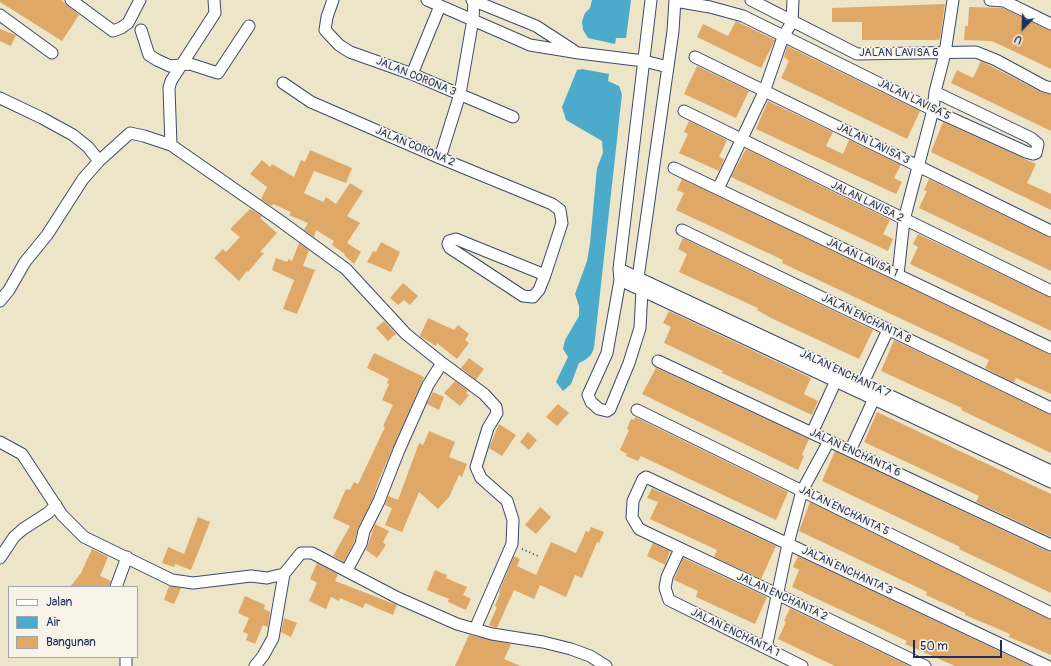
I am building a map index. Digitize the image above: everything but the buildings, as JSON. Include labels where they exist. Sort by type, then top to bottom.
[{"type":"street","points":[[71,0],[113,31],[121,28],[128,22],[140,0]]},
{"type":"street","points":[[171,146],[169,88],[171,81],[215,13],[214,0]]},
{"type":"street","name":"JALAN CORONA 3","points":[[333,0],[327,17],[325,30],[339,45],[350,52],[412,74],[513,118]]},
{"type":"street","points":[[427,0],[530,44],[579,54],[644,62],[668,67]]},
{"type":"street","points":[[440,158],[460,94],[473,19],[473,0],[536,26],[579,54]]},
{"type":"street","points":[[651,0],[620,274],[607,353],[588,395],[591,402],[599,409],[607,411],[610,409],[629,363],[640,328],[642,290],[638,278],[668,67],[675,1]]},
{"type":"street","name":"JALAN LAVISA 6","points":[[751,0],[857,54],[981,54],[1044,86],[1051,88]]},
{"type":"street","points":[[718,189],[764,92],[783,37],[792,22],[793,0]]},
{"type":"street","points":[[898,275],[904,220],[933,110],[935,92],[945,53],[953,0]]},
{"type":"street","points":[[990,0],[1004,1],[1051,24]]},
{"type":"street","name":"JALAN LAVISA 5","points":[[675,1],[710,7],[743,16],[933,110],[1026,152],[1033,154],[1038,148],[1038,144],[1031,138],[935,92]]},
{"type":"street","points":[[412,74],[440,6]]},
{"type":"street","points":[[0,15],[52,53]]},
{"type":"street","points":[[141,30],[149,55],[170,66],[190,64],[218,73],[250,26]]},
{"type":"street","name":"JALAN LAVISA 3","points":[[695,57],[1051,231]]},
{"type":"street","name":"JALAN CORONA 2","points":[[283,83],[311,102],[440,158],[552,204],[560,210],[562,223],[545,275]]},
{"type":"street","points":[[0,98],[68,133],[88,146],[99,161]]},
{"type":"street","name":"JALAN LAVISA 2","points":[[684,111],[1051,291]]},
{"type":"street","points":[[0,301],[9,290],[25,262],[47,235],[83,179],[99,161],[130,133],[144,136],[171,146],[280,220],[346,269],[406,334],[484,394],[496,407],[497,413],[488,428],[476,467],[481,478],[507,501],[513,520],[512,544],[475,629]]},
{"type":"street","name":"JALAN LAVISA 1","points":[[674,168],[1051,348]]},
{"type":"street","name":"JALAN ENCHANTA 8","points":[[682,230],[1051,408]]},
{"type":"street","points":[[456,239],[545,275],[539,290],[534,297],[522,296],[450,248],[449,241],[456,239]]},
{"type":"street","name":"JALAN ENCHANTA 7","points":[[620,274],[638,278],[838,377],[863,382],[876,394],[1051,482]]},
{"type":"street","name":"JALAN ENCHANTA 7","points":[[620,274],[642,290],[1051,470]]},
{"type":"street","points":[[863,382],[888,330]]},
{"type":"street","name":"JALAN ENCHANTA 6","points":[[658,361],[1051,545]]},
{"type":"street","points":[[347,570],[361,544],[364,532],[379,501],[399,450],[428,385],[442,362]]},
{"type":"street","points":[[812,433],[838,377]]},
{"type":"street","points":[[850,451],[876,394]]},
{"type":"street","name":"JALAN ENCHANTA 5","points":[[637,410],[1051,613]]},
{"type":"street","points":[[766,648],[788,544],[802,491],[829,441]]},
{"type":"street","points":[[0,442],[22,454],[62,515],[84,537],[172,580],[193,583],[251,576],[267,578],[284,574]]},
{"type":"street","name":"JALAN ENCHANTA 2","points":[[646,477],[641,483],[633,501],[632,517],[639,529],[777,594],[924,666]]},
{"type":"street","name":"JALAN ENCHANTA 3","points":[[646,477],[1047,666]]},
{"type":"street","points":[[0,558],[14,537],[23,529],[48,513],[56,505]]},
{"type":"street","name":"JALAN ENCHANTA 1","points":[[680,549],[667,577],[664,588],[669,600],[802,666]]},
{"type":"street","points":[[254,666],[263,656],[273,638],[284,574],[298,555],[309,552],[347,570],[398,598],[458,624],[509,638],[543,642],[571,649],[590,656],[606,666]]},
{"type":"street","points":[[116,586],[127,557]]},
{"type":"path","points":[[512,544],[538,556]]},
{"type":"water","points":[[592,0],[631,0],[626,38],[616,38],[615,44],[588,38],[583,30],[582,21],[585,13],[590,8]]},
{"type":"water","points":[[582,69],[609,74],[608,81],[619,86],[622,94],[594,348],[591,355],[579,363],[571,384],[563,391],[556,382],[568,357],[563,349],[565,340],[579,316],[579,306],[575,294],[587,261],[597,168],[603,153],[602,141],[566,120],[562,107],[577,70]]}]
